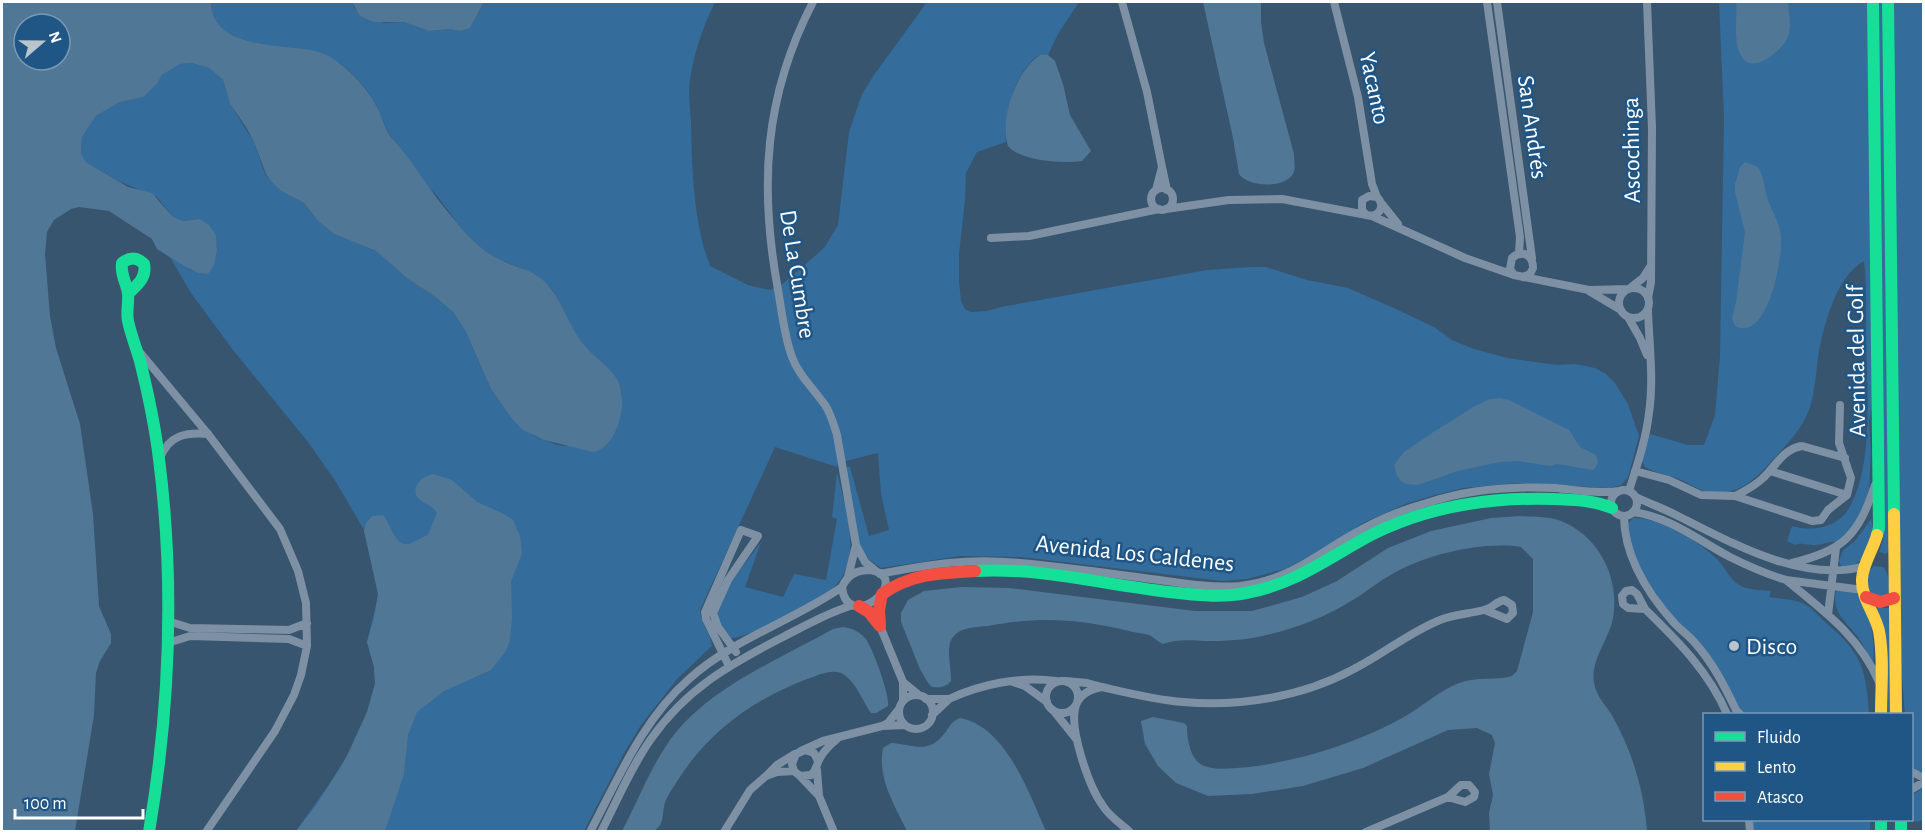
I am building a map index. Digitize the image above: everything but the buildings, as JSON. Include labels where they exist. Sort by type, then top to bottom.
[{"type":"street","name":"De La Cumbre","points":[[813,2],[788,58],[774,112],[767,162],[768,221],[788,342],[797,369],[827,408],[832,419],[837,435],[856,545]]},
{"type":"street","points":[[1122,2],[1148,92],[1169,192],[1171,204],[1163,209]]},
{"type":"street","name":"Yacanto","points":[[1334,2],[1358,97],[1372,184],[1379,201]]},
{"type":"street","name":"San Andrés","points":[[1487,2],[1532,263]]},
{"type":"street","name":"San Andrés","points":[[1497,2],[1520,237],[1519,254]]},
{"type":"street","name":"Ascochinga","points":[[1647,2],[1652,128],[1648,298]]},
{"type":"street","name":"Avenida del Golf","points":[[1873,2],[1878,537],[1866,564],[1862,580],[1864,593],[1879,634],[1881,713]]},
{"type":"street","name":"Avenida del Golf","points":[[1887,2],[1896,713]]},
{"type":"street","points":[[1162,167],[1152,203],[1163,209]]},
{"type":"street","points":[[1369,215],[1362,210],[1372,184]]},
{"type":"street","points":[[1127,217],[1142,207],[1154,193],[1162,188],[1183,203],[1199,206]]},
{"type":"street","points":[[1339,209],[1352,208],[1371,195],[1406,230]]},
{"type":"street","points":[[991,238],[1029,236],[1163,209],[1239,200],[1282,199],[1369,215],[1465,258],[1519,276],[1589,290],[1639,289],[1648,298],[1650,412],[1629,490]]},
{"type":"street","points":[[1369,215],[1380,211],[1379,201]]},
{"type":"street","points":[[1493,267],[1510,261],[1519,254],[1526,254],[1537,275],[1544,282]]},
{"type":"street","points":[[1510,261],[1510,269],[1519,276],[1530,274],[1532,263]]},
{"type":"street","points":[[1621,310],[1620,300],[1625,291],[1643,278],[1650,267]]},
{"type":"street","points":[[1589,290],[1628,317],[1649,361]]},
{"type":"street","points":[[128,294],[126,308],[128,321],[148,397],[159,459],[169,550],[171,642],[166,720],[153,830]]},
{"type":"street","points":[[1628,317],[1642,316],[1648,310]]},
{"type":"street","points":[[136,346],[208,434],[280,530],[290,550],[303,588],[307,623],[301,675],[285,713],[206,831]]},
{"type":"street","points":[[1635,471],[1669,480],[1701,495],[1735,496],[1812,521],[1824,518],[1828,510],[1847,495],[1851,478],[1839,443],[1840,405]]},
{"type":"street","points":[[159,459],[166,446],[178,436],[186,433],[208,434]]},
{"type":"street","points":[[1735,496],[1750,489],[1790,450],[1802,446],[1845,458]]},
{"type":"street","points":[[1770,471],[1847,495]]},
{"type":"street","points":[[1787,564],[1836,548],[1858,527],[1866,513],[1878,476]]},
{"type":"street","name":"Avenida Los Caldenes","points":[[878,572],[958,561],[986,560],[1191,584],[1240,586],[1270,580],[1289,573],[1377,522],[1431,501],[1475,491],[1498,489],[1555,488],[1619,491]]},
{"type":"street","points":[[1629,490],[1636,497],[1675,514],[1722,539],[1787,564],[1833,571],[1852,570],[1879,560],[1885,562],[1893,571]]},
{"type":"street","points":[[1629,490],[1619,491],[1613,496],[1612,508],[1617,514],[1645,514],[1691,532],[1751,567],[1786,580],[1832,585],[1864,593],[1870,601],[1882,603],[1894,598]]},
{"type":"street","points":[[1636,497],[1637,506],[1629,514],[1629,550],[1652,594],[1718,674],[1739,713]]},
{"type":"street","name":"Avenida Los Caldenes","points":[[882,594],[897,584],[918,577],[984,570],[1204,596],[1240,595],[1289,583],[1311,573],[1358,543],[1392,525],[1449,507],[1498,499],[1526,498],[1591,501],[1612,508]]},
{"type":"street","points":[[729,666],[706,619],[705,612],[741,530],[758,536],[728,580],[713,613],[718,627],[741,659]]},
{"type":"street","points":[[856,545],[865,562],[878,572],[885,584],[879,610],[880,626]]},
{"type":"street","points":[[590,831],[639,741],[657,715],[688,679],[722,654],[822,602],[842,587],[848,577],[856,545]]},
{"type":"street","points":[[1828,615],[1836,548]]},
{"type":"street","points":[[729,556],[740,562]]},
{"type":"street","points":[[848,577],[858,571],[878,572]]},
{"type":"street","points":[[1786,580],[1854,640],[1866,655],[1880,685]]},
{"type":"street","points":[[842,587],[844,597],[869,612],[880,626],[903,682],[900,718],[905,725]]},
{"type":"street","points":[[601,831],[651,739],[683,700],[701,684],[741,659],[826,615],[856,605],[872,603],[882,594]]},
{"type":"street","points":[[1645,609],[1694,659],[1713,686],[1726,713]]},
{"type":"street","points":[[882,726],[905,725],[916,729],[921,728],[949,699],[979,688],[1024,679],[1087,683],[1183,702],[1232,703],[1276,696],[1314,686],[1351,671],[1416,631],[1441,620],[1457,614],[1485,610]]},
{"type":"street","points":[[171,622],[190,632],[239,634],[289,634],[307,623]]},
{"type":"street","points":[[171,642],[190,632]]},
{"type":"street","points":[[289,634],[306,646]]},
{"type":"street","points":[[1102,687],[1086,693],[1076,704],[1065,713],[1049,706],[1046,697],[1048,688],[1061,681],[1074,685],[1078,694],[1076,704],[1073,716],[1093,786],[1111,816],[1130,831]]},
{"type":"street","points":[[903,682],[932,706],[932,715]]},
{"type":"street","points":[[1013,682],[1025,686],[1049,706],[1079,743]]},
{"type":"street","points":[[724,831],[750,790],[777,765],[798,752],[823,741],[837,739],[888,723],[910,696],[949,699]]},
{"type":"street","points":[[766,776],[777,772],[811,775],[837,739]]},
{"type":"street","points":[[798,752],[810,751],[816,757],[819,796],[834,831]]},
{"type":"street","points":[[798,752],[792,764],[797,774],[819,796]]},
{"type":"street","points":[[1366,831],[1448,797]]},
{"type":"street","points":[[1111,816],[1118,831]]},
{"type":"shaded area","points":[[2,2],[211,2],[214,18],[223,29],[236,37],[251,42],[315,51],[345,67],[365,89],[379,110],[390,136],[465,232],[493,256],[527,270],[549,286],[580,340],[617,379],[622,398],[622,410],[615,432],[609,441],[602,448],[593,452],[544,440],[523,430],[512,419],[491,389],[465,330],[453,312],[408,279],[376,251],[334,234],[318,221],[304,203],[281,191],[272,182],[266,174],[246,127],[230,104],[223,80],[209,68],[192,63],[180,64],[162,75],[157,84],[143,97],[120,102],[96,116],[82,137],[81,153],[86,162],[128,187],[152,193],[172,216],[183,221],[200,219],[209,225],[216,235],[217,251],[214,265],[208,274],[198,273],[157,249],[152,239],[109,211],[79,207],[71,209],[54,220],[47,232],[45,254],[50,316],[56,348],[80,424],[93,514],[99,606],[111,634],[111,643],[96,673],[94,715],[75,831],[2,831]]},
{"type":"shaded area","points":[[211,2],[352,2],[355,9],[384,23],[404,22],[429,31],[450,29],[460,31],[470,28],[484,2],[715,2],[700,40],[689,85],[693,176],[700,231],[710,266],[748,285],[770,290],[784,283],[824,248],[838,225],[849,132],[862,94],[927,2],[1079,2],[1058,34],[1048,55],[1039,55],[1030,63],[1017,83],[1009,106],[1006,142],[977,152],[966,173],[959,254],[961,301],[965,309],[971,312],[987,311],[1207,270],[1266,267],[1307,280],[1348,288],[1434,327],[1452,340],[1474,349],[1507,358],[1557,365],[1575,364],[1595,368],[1606,374],[1615,383],[1628,404],[1639,436],[1628,477],[1621,485],[1609,488],[1517,483],[1464,488],[1435,495],[1408,503],[1363,523],[1285,569],[1247,579],[1222,581],[1021,557],[960,556],[881,568],[865,557],[859,544],[846,467],[850,467],[869,536],[889,530],[881,494],[878,453],[838,463],[837,467],[775,447],[700,610],[712,646],[678,678],[641,725],[584,831],[296,831],[337,773],[350,750],[367,712],[375,684],[374,667],[367,642],[378,594],[364,530],[336,482],[308,442],[233,350],[191,293],[170,257],[191,270],[204,274],[215,257],[217,246],[200,219],[183,221],[172,216],[157,197],[118,181],[86,162],[81,153],[82,137],[96,116],[120,102],[143,96],[157,84],[162,75],[180,64],[192,63],[209,68],[223,80],[230,104],[254,142],[265,174],[281,191],[304,203],[318,221],[334,234],[376,251],[408,279],[453,312],[465,330],[491,389],[512,419],[534,436],[557,445],[567,446],[619,419],[622,392],[615,376],[579,339],[561,303],[542,279],[493,256],[463,229],[422,180],[390,135],[373,100],[353,75],[335,60],[320,54],[242,40],[226,32],[215,20]]},
{"type":"shaded area","points":[[352,2],[484,2],[470,28],[460,31],[450,29],[429,31],[404,22],[374,22],[360,16]]},
{"type":"shaded area","points":[[1203,2],[1261,2],[1264,43],[1294,154],[1293,174],[1282,182],[1258,184],[1250,182],[1239,174]]},
{"type":"shaded area","points":[[1719,2],[1868,2],[1872,403],[1869,423],[1871,452],[1869,491],[1855,525],[1836,542],[1795,545],[1787,541],[1792,526],[1808,529],[1824,527],[1838,520],[1849,508],[1857,491],[1866,449],[1868,403],[1864,261],[1846,278],[1832,303],[1820,345],[1813,395],[1807,415],[1794,436],[1757,476],[1733,491],[1714,493],[1649,469],[1642,461],[1650,434],[1688,445],[1704,445],[1715,415],[1720,356],[1724,118]]},
{"type":"shaded area","points":[[1736,2],[1788,2],[1789,35],[1773,55],[1752,63],[1742,57],[1736,37]]},
{"type":"shaded area","points":[[1877,2],[1882,2],[1889,548],[1886,554],[1879,552],[1883,541],[1883,498]]},
{"type":"shaded area","points":[[1891,2],[1924,2],[1923,772],[1913,767],[1913,713],[1905,713],[1899,642]]},
{"type":"shaded area","points":[[1040,55],[1048,55],[1055,61],[1070,115],[1091,151],[1082,161],[1054,162],[1032,158],[1008,146],[1006,122],[1012,96],[1024,72]]},
{"type":"shaded area","points":[[1745,162],[1758,167],[1760,171],[1781,236],[1779,261],[1771,295],[1765,311],[1756,322],[1747,328],[1735,326],[1732,318],[1745,232],[1735,184],[1740,167]]},
{"type":"shaded area","points":[[1490,399],[1509,400],[1569,430],[1580,447],[1596,455],[1598,461],[1596,467],[1593,470],[1557,464],[1550,466],[1518,461],[1500,462],[1458,471],[1418,485],[1406,484],[1397,476],[1394,465],[1404,452],[1475,406]]},
{"type":"shaded area","points":[[837,472],[849,529],[849,559],[845,572],[831,590],[818,599],[756,631],[730,638],[719,621],[718,607],[728,588],[761,542],[745,587],[783,597],[794,574],[826,580],[837,519],[832,517]]},
{"type":"shaded area","points":[[433,474],[452,480],[477,502],[513,520],[520,536],[522,554],[511,581],[512,617],[510,640],[506,651],[491,670],[444,691],[417,712],[408,735],[404,774],[385,831],[296,831],[317,804],[346,758],[367,712],[375,684],[374,667],[367,642],[378,594],[364,531],[366,523],[372,516],[383,515],[396,538],[404,544],[428,535],[437,513],[419,499],[415,491],[420,481]]},
{"type":"shaded area","points":[[1520,516],[1551,518],[1574,528],[1596,548],[1610,574],[1613,588],[1613,618],[1597,658],[1594,683],[1597,693],[1621,732],[1632,759],[1640,787],[1647,831],[1490,831],[1489,813],[1493,795],[1489,774],[1495,743],[1492,735],[1477,728],[1448,730],[1363,768],[1303,786],[1252,794],[1208,796],[1176,783],[1158,766],[1145,744],[1141,721],[1153,717],[1184,723],[1187,726],[1192,754],[1204,766],[1226,769],[1270,764],[1310,755],[1368,735],[1404,717],[1459,683],[1512,676],[1517,671],[1533,612],[1533,559],[1521,547],[1488,546],[1435,556],[1403,568],[1323,616],[1264,636],[1219,641],[1181,640],[1163,644],[1146,634],[1059,620],[1024,621],[969,628],[957,633],[951,640],[949,651],[951,681],[940,687],[932,687],[928,683],[901,622],[901,613],[908,600],[924,591],[962,587],[1009,588],[1195,611],[1252,611],[1302,597],[1337,581],[1388,548],[1431,531],[1491,518]]},
{"type":"shaded area","points":[[1633,518],[1654,521],[1666,526],[1711,553],[1739,585],[1750,589],[1771,591],[1769,597],[1798,602],[1811,608],[1854,652],[1866,684],[1869,713],[1740,713],[1739,708],[1668,612],[1637,564],[1630,546],[1627,525]]},
{"type":"shaded area","points":[[1871,519],[1873,536],[1864,558],[1858,563],[1842,568],[1839,561],[1843,550],[1855,541]]},
{"type":"shaded area","points":[[1874,566],[1883,567],[1889,579],[1889,593],[1884,600],[1870,595],[1868,576]]},
{"type":"shaded area","points":[[1838,589],[1853,592],[1862,599],[1869,616],[1873,636],[1873,662],[1838,611],[1835,598]]},
{"type":"shaded area","points":[[1877,608],[1889,608],[1891,713],[1886,713]]},
{"type":"shaded area","points":[[843,627],[858,632],[868,643],[883,682],[888,706],[876,713],[871,713],[851,681],[837,672],[821,674],[790,686],[752,706],[719,731],[704,746],[690,762],[669,795],[658,828],[654,831],[622,831],[666,746],[700,708],[742,678],[833,629]]},
{"type":"shaded area","points":[[960,718],[976,724],[991,734],[1003,748],[1024,781],[1046,831],[907,831],[885,781],[883,748],[891,743],[919,747],[932,744]]},
{"type":"shaded area","points":[[1923,788],[1923,820],[1917,822],[1913,821],[1913,794]]},
{"type":"shaded area","points":[[1752,821],[1870,821],[1870,831],[1753,831]]},
{"type":"traffic: fast","points":[[1873,2],[1879,528],[1877,535]]},
{"type":"traffic: fast","points":[[1888,2],[1894,514]]},
{"type":"traffic: fast","points":[[128,294],[140,281],[145,269],[144,264],[136,259],[122,263],[122,271],[128,294],[128,321],[143,373],[157,447],[167,553],[166,693],[149,832]]},
{"type":"traffic: fast","points":[[975,571],[999,570],[1048,574],[1188,594],[1237,595],[1281,583],[1312,569],[1394,524],[1439,510],[1484,502],[1531,499],[1583,501],[1612,508]]},
{"type":"traffic: fast","points":[[1881,821],[1881,832]]},
{"type":"traffic: fast","points":[[1901,821],[1901,832]]},
{"type":"traffic: slow","points":[[1894,514],[1896,713]]},
{"type":"traffic: slow","points":[[1877,535],[1864,567],[1862,586],[1881,641],[1881,713]]},
{"type":"traffic: jam","points":[[859,606],[869,612],[880,626],[879,610],[882,594],[893,587],[927,575],[975,571]]},
{"type":"traffic: jam","points":[[1866,597],[1880,602],[1894,598]]},
{"type":"place","name":"Disco","points":[[1734,646]]}]
